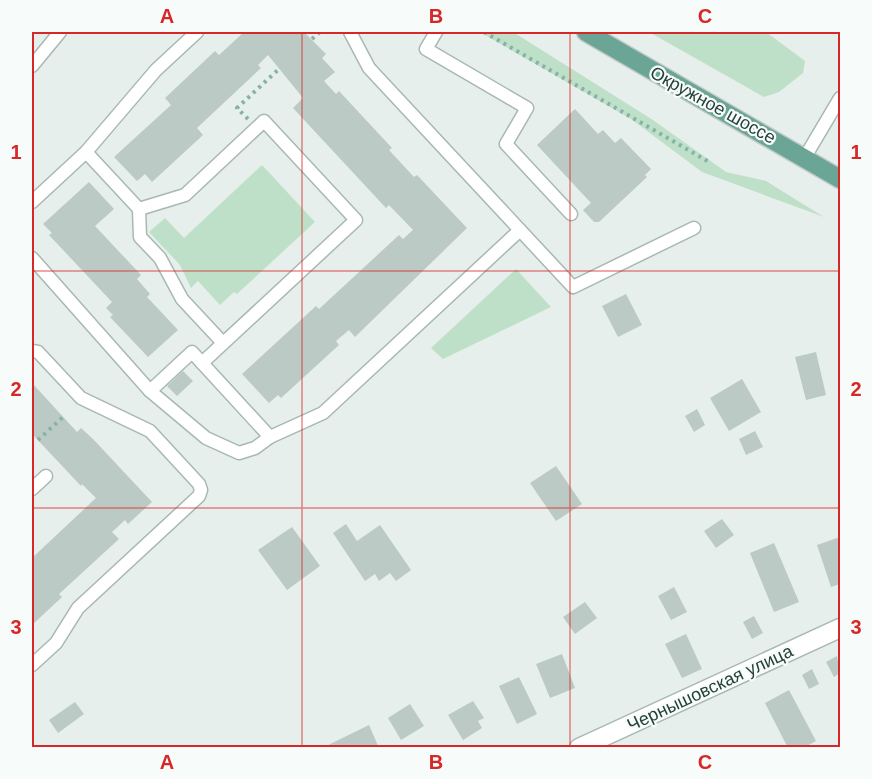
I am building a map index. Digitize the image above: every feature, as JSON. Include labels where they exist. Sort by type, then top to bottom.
[{"type":"main road","name":"Окружное шоссе","points":[[586,32],[840,179]]},
{"type":"street","name":"Чернышовская улица","points":[[579,747],[840,628]]},
{"type":"lane","points":[[32,66],[60,32]]},
{"type":"lane","points":[[32,202],[86,152],[156,70],[197,32]]},
{"type":"lane","points":[[350,32],[369,68],[573,287],[694,228]]},
{"type":"lane","points":[[436,32],[426,49],[527,108],[506,144],[571,214]]},
{"type":"lane","points":[[805,157],[840,98]]},
{"type":"lane","points":[[139,209],[184,195],[264,121],[356,220],[202,363]]},
{"type":"lane","points":[[86,152],[139,209],[140,237],[160,258],[182,299],[223,343]]},
{"type":"lane","points":[[32,258],[150,391],[206,438],[223,448],[239,453],[255,448],[270,437],[323,413],[520,230]]},
{"type":"lane","points":[[32,351],[38,352],[81,398],[150,431],[199,484],[201,490],[199,496],[78,608],[56,643],[32,665]]},
{"type":"lane","points":[[150,391],[192,352],[270,437]]},
{"type":"lane","points":[[32,489],[46,476]]},
{"type":"path","points":[[312,39],[320,32]]},
{"type":"path","points":[[484,32],[711,164]]},
{"type":"path","points":[[256,129],[237,108],[280,69]]},
{"type":"path","points":[[38,440],[63,417]]},
{"type":"green space","points":[[480,32],[513,32],[653,120],[726,172],[766,181],[824,217],[702,172],[631,119]]},
{"type":"green space","points":[[649,32],[766,32],[805,61],[803,73],[779,92],[764,97]]},
{"type":"green space","points":[[262,165],[315,222],[237,294],[234,292],[220,305],[198,281],[191,288],[180,265],[149,232],[165,218],[184,238]]},
{"type":"green space","points":[[516,269],[551,307],[443,359],[431,348]]},
{"type":"building","points":[[244,32],[304,32],[326,54],[322,58],[335,72],[324,81],[336,94],[339,91],[392,148],[389,150],[414,177],[417,175],[467,228],[355,337],[349,330],[336,341],[339,345],[281,398],[278,395],[269,403],[242,374],[316,306],[319,309],[399,235],[403,239],[413,230],[389,205],[386,208],[293,108],[303,98],[268,55],[258,65],[261,68],[197,128],[203,135],[152,182],[145,174],[137,181],[114,157],[171,105],[165,98],[215,51],[219,55]]},
{"type":"building","points":[[575,109],[598,134],[603,130],[615,143],[621,138],[651,169],[645,175],[647,177],[599,222],[594,222],[583,210],[591,203],[537,145]]},
{"type":"building","points":[[89,182],[114,209],[95,226],[141,275],[137,279],[150,294],[147,297],[178,330],[148,357],[110,317],[113,315],[106,308],[112,302],[49,235],[52,233],[43,224]]},
{"type":"building","points":[[626,294],[642,325],[618,337],[602,306]]},
{"type":"building","points":[[816,352],[826,395],[806,400],[795,357]]},
{"type":"building","points":[[183,371],[193,381],[177,396],[167,386]]},
{"type":"building","points":[[742,379],[761,412],[729,431],[710,398]]},
{"type":"building","points":[[32,383],[77,432],[81,428],[93,439],[152,502],[128,524],[125,520],[112,532],[119,539],[59,594],[62,597],[32,625],[32,558],[96,498],[82,484],[81,486],[34,436],[32,439]]},
{"type":"building","points":[[697,409],[705,425],[694,432],[685,416]]},
{"type":"building","points":[[755,431],[763,447],[746,455],[739,439]]},
{"type":"building","points":[[556,466],[582,504],[556,521],[530,483]]},
{"type":"building","points":[[722,519],[734,535],[716,548],[704,531]]},
{"type":"building","points":[[346,524],[357,541],[380,525],[411,570],[396,581],[390,573],[379,581],[375,574],[365,581],[333,533]]},
{"type":"building","points":[[292,527],[320,566],[287,590],[258,550]]},
{"type":"building","points":[[840,537],[840,584],[831,587],[817,545]]},
{"type":"building","points":[[774,543],[799,602],[774,612],[750,553]]},
{"type":"building","points":[[674,587],[687,612],[671,620],[658,596]]},
{"type":"building","points":[[585,602],[597,618],[575,634],[563,617]]},
{"type":"building","points":[[754,616],[763,633],[752,639],[743,622]]},
{"type":"building","points":[[686,634],[702,669],[682,678],[665,644]]},
{"type":"building","points":[[562,654],[575,688],[550,698],[536,664]]},
{"type":"building","points":[[837,656],[840,673],[834,677],[826,662]]},
{"type":"building","points":[[812,669],[819,684],[809,689],[802,675]]},
{"type":"building","points":[[519,677],[537,714],[517,724],[499,686]]},
{"type":"building","points":[[789,690],[816,741],[803,748],[788,748],[765,703]]},
{"type":"building","points":[[473,701],[484,718],[478,721],[482,728],[463,740],[448,715]]},
{"type":"building","points":[[75,702],[84,714],[58,733],[49,720]]},
{"type":"building","points":[[410,704],[424,726],[401,740],[388,718]]},
{"type":"building","points":[[369,725],[379,748],[322,748]]}]
